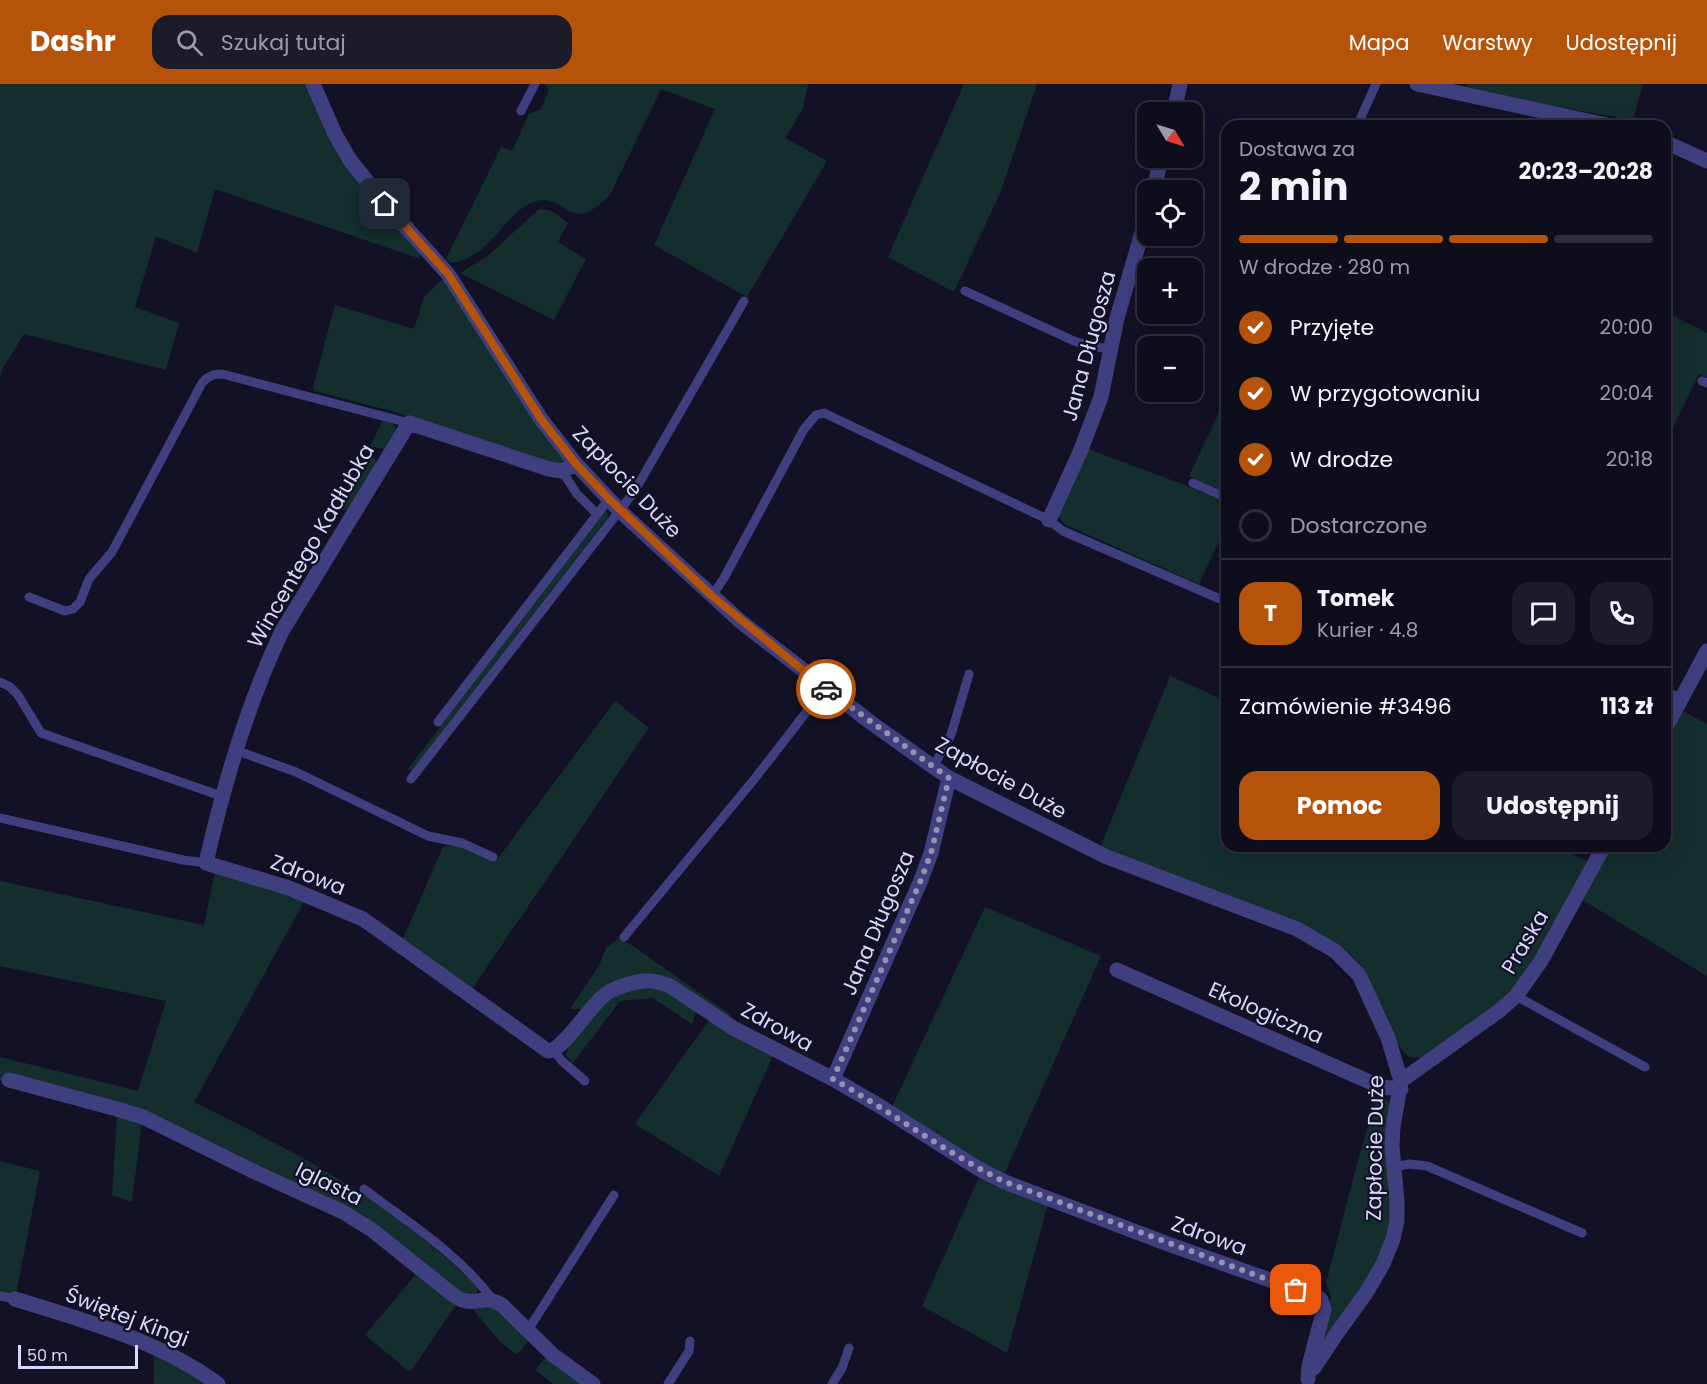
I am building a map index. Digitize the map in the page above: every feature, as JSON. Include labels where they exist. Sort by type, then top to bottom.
[{"type":"street","name":"Zapłocie Duże","points":[[313,84],[335,134],[350,160],[385,204],[448,274],[569,467],[609,499],[712,596],[825,688],[949,778],[1107,857],[1297,929],[1319,940],[1342,957],[1359,975],[1388,1038],[1401,1085],[1393,1127],[1397,1221],[1383,1264],[1366,1293],[1322,1354],[1308,1381]]},
{"type":"street","points":[[1176,102],[1180,84]]},
{"type":"street","points":[[1417,84],[1583,120]]},
{"type":"street","points":[[1671,145],[1707,161]]},
{"type":"street","name":"Jana Długosza","points":[[1049,520],[1096,414],[1110,350],[1139,246]]},
{"type":"street","points":[[409,423],[549,469],[569,467]]},
{"type":"street","name":"Wincentego Kadłubka","points":[[206,863],[221,796],[235,750],[266,666],[282,631],[409,423]]},
{"type":"street","points":[[1671,717],[1707,651]]},
{"type":"street","name":"Jana Długosza","points":[[833,1079],[921,880],[931,853],[949,778]]},
{"type":"street","name":"Praska","points":[[1401,1085],[1516,996],[1541,961],[1602,852]]},
{"type":"street","name":"Zdrowa","points":[[206,863],[289,888],[363,919],[543,1048],[553,1050],[559,1047],[607,993],[633,983],[658,981],[670,986],[733,1028],[833,1079],[979,1169],[1005,1182],[1156,1240],[1318,1297],[1324,1309],[1309,1366],[1308,1381]]},
{"type":"street","name":"Ekologiczna","points":[[1117,970],[1381,1087],[1401,1085]]},
{"type":"street","name":"Iglasta","points":[[9,1080],[142,1118],[343,1212],[372,1230],[461,1300],[493,1300]]},
{"type":"street","name":"Świętej Kingi","points":[[8,1297],[118,1332],[179,1358],[218,1384]]},
{"type":"street","points":[[493,1300],[502,1305],[553,1355],[593,1384]]},
{"type":"lane","points":[[521,111],[535,84]]},
{"type":"lane","points":[[1361,120],[1376,84]]},
{"type":"lane","points":[[965,291],[1074,341],[1110,350]]},
{"type":"lane","points":[[411,779],[620,511],[647,471],[744,301]]},
{"type":"lane","points":[[29,597],[65,611],[73,609],[80,602],[89,579],[112,552],[207,377],[222,374],[409,423]]},
{"type":"lane","points":[[712,596],[724,578],[804,429],[816,415],[824,413],[1049,520],[1064,531],[1221,599]]},
{"type":"lane","points":[[569,467],[576,494],[597,514]]},
{"type":"lane","points":[[1193,483],[1221,495]]},
{"type":"lane","points":[[438,722],[609,499]]},
{"type":"lane","points":[[933,767],[951,735],[969,674]]},
{"type":"lane","points":[[0,682],[9,686],[18,695],[41,733],[221,796]]},
{"type":"lane","points":[[624,936],[756,777],[825,688]]},
{"type":"lane","points":[[1671,694],[1681,698]]},
{"type":"lane","points":[[235,750],[296,772],[428,836],[462,843],[493,856]]},
{"type":"lane","points":[[0,818],[183,860],[206,863]]},
{"type":"lane","points":[[1516,996],[1645,1067]]},
{"type":"lane","points":[[553,1050],[585,1081]]},
{"type":"lane","points":[[1393,1167],[1410,1164],[1427,1166],[1582,1233]]},
{"type":"lane","points":[[364,1189],[441,1246],[493,1300]]},
{"type":"lane","points":[[528,1330],[614,1196]]},
{"type":"lane","points":[[668,1384],[689,1351],[690,1341]]},
{"type":"lane","points":[[832,1384],[842,1368],[849,1348]]},
{"type":"green space","points":[[0,84],[307,84],[317,109],[423,251],[418,258],[215,189],[197,253],[156,236],[135,307],[179,323],[166,370],[24,334],[3,368],[0,378]]},
{"type":"green space","points":[[545,84],[808,84],[803,109],[785,138],[827,161],[747,297],[654,245],[715,109],[661,89],[610,195],[596,207],[585,213],[576,214],[547,200],[536,201],[516,213],[477,252],[451,263],[446,259],[501,147],[512,151],[529,114],[541,109],[549,89]]},
{"type":"green space","points":[[964,84],[1037,84],[1001,191],[954,292],[888,257]]},
{"type":"green space","points":[[1467,84],[1643,84],[1633,120],[1524,101],[1466,88]]},
{"type":"green space","points":[[539,209],[551,211],[568,223],[558,242],[586,259],[554,320],[460,273],[489,255]]},
{"type":"green space","points":[[444,278],[566,461],[559,464],[395,412],[314,391],[313,387],[335,305],[414,329],[424,297]]},
{"type":"green space","points":[[1671,315],[1707,333],[1707,377],[1699,374],[1671,432]]},
{"type":"green space","points":[[1221,408],[1221,490],[1189,476]]},
{"type":"green space","points":[[383,420],[392,423],[397,430],[391,445],[383,449],[370,446]]},
{"type":"green space","points":[[1085,448],[1221,500],[1221,537],[1199,584],[1066,525],[1059,518],[1058,509]]},
{"type":"green space","points":[[365,455],[373,457],[377,462],[349,510],[337,510]]},
{"type":"green space","points":[[607,511],[608,517],[412,771],[408,769],[604,512]]},
{"type":"green space","points":[[1170,676],[1221,698],[1221,852],[1567,852],[1588,861],[1536,959],[1510,994],[1425,1058],[1409,1057],[1400,1046],[1392,1035],[1363,970],[1342,948],[1328,938],[1283,917],[1100,848]]},
{"type":"green space","points":[[615,701],[649,728],[470,992],[402,941],[443,847],[459,845],[496,861]]},
{"type":"green space","points":[[1683,711],[1707,724],[1707,976],[1581,899],[1608,852],[1671,852],[1671,734]]},
{"type":"green space","points":[[215,871],[306,898],[194,1102],[297,1155],[372,1201],[449,1261],[478,1287],[477,1293],[470,1296],[459,1293],[375,1227],[117,1104],[4,1075],[0,1082],[0,1057],[138,1091],[166,1001],[0,966],[0,881],[204,925]]},
{"type":"green space","points":[[985,907],[1101,956],[1003,1177],[891,1109]]},
{"type":"green space","points":[[620,937],[731,1015],[730,1021],[655,975],[583,1009],[570,1009],[599,966],[606,948]]},
{"type":"green space","points":[[653,985],[696,1010],[692,1024],[653,998],[620,1001],[573,1063],[566,1056],[579,1029],[604,1002],[620,991]]},
{"type":"green space","points":[[709,1020],[773,1056],[719,1176],[635,1124]]},
{"type":"green space","points":[[1379,1091],[1389,1102],[1391,1226],[1377,1264],[1316,1356],[1331,1297],[1326,1283],[1358,1160]]},
{"type":"green space","points":[[117,1113],[142,1121],[132,1202],[112,1195]]},
{"type":"green space","points":[[0,1161],[40,1171],[16,1295],[0,1292]]},
{"type":"green space","points":[[981,1173],[1048,1204],[1007,1353],[922,1306]]},
{"type":"green space","points":[[416,1274],[458,1302],[410,1372],[365,1335]]},
{"type":"green space","points":[[495,1306],[530,1339],[517,1355],[500,1342],[472,1308]]},
{"type":"green space","points":[[153,1352],[213,1384],[154,1384]]},
{"type":"green space","points":[[551,1357],[587,1384],[553,1384],[535,1370],[545,1358]]},
{"type":"way so far","points":[[826,689],[949,778],[931,853],[921,880],[833,1079],[979,1169],[1005,1182],[1296,1290]]},
{"type":"route","points":[[385,204],[448,274],[541,419],[576,464],[609,499],[712,596],[826,689]]}]
